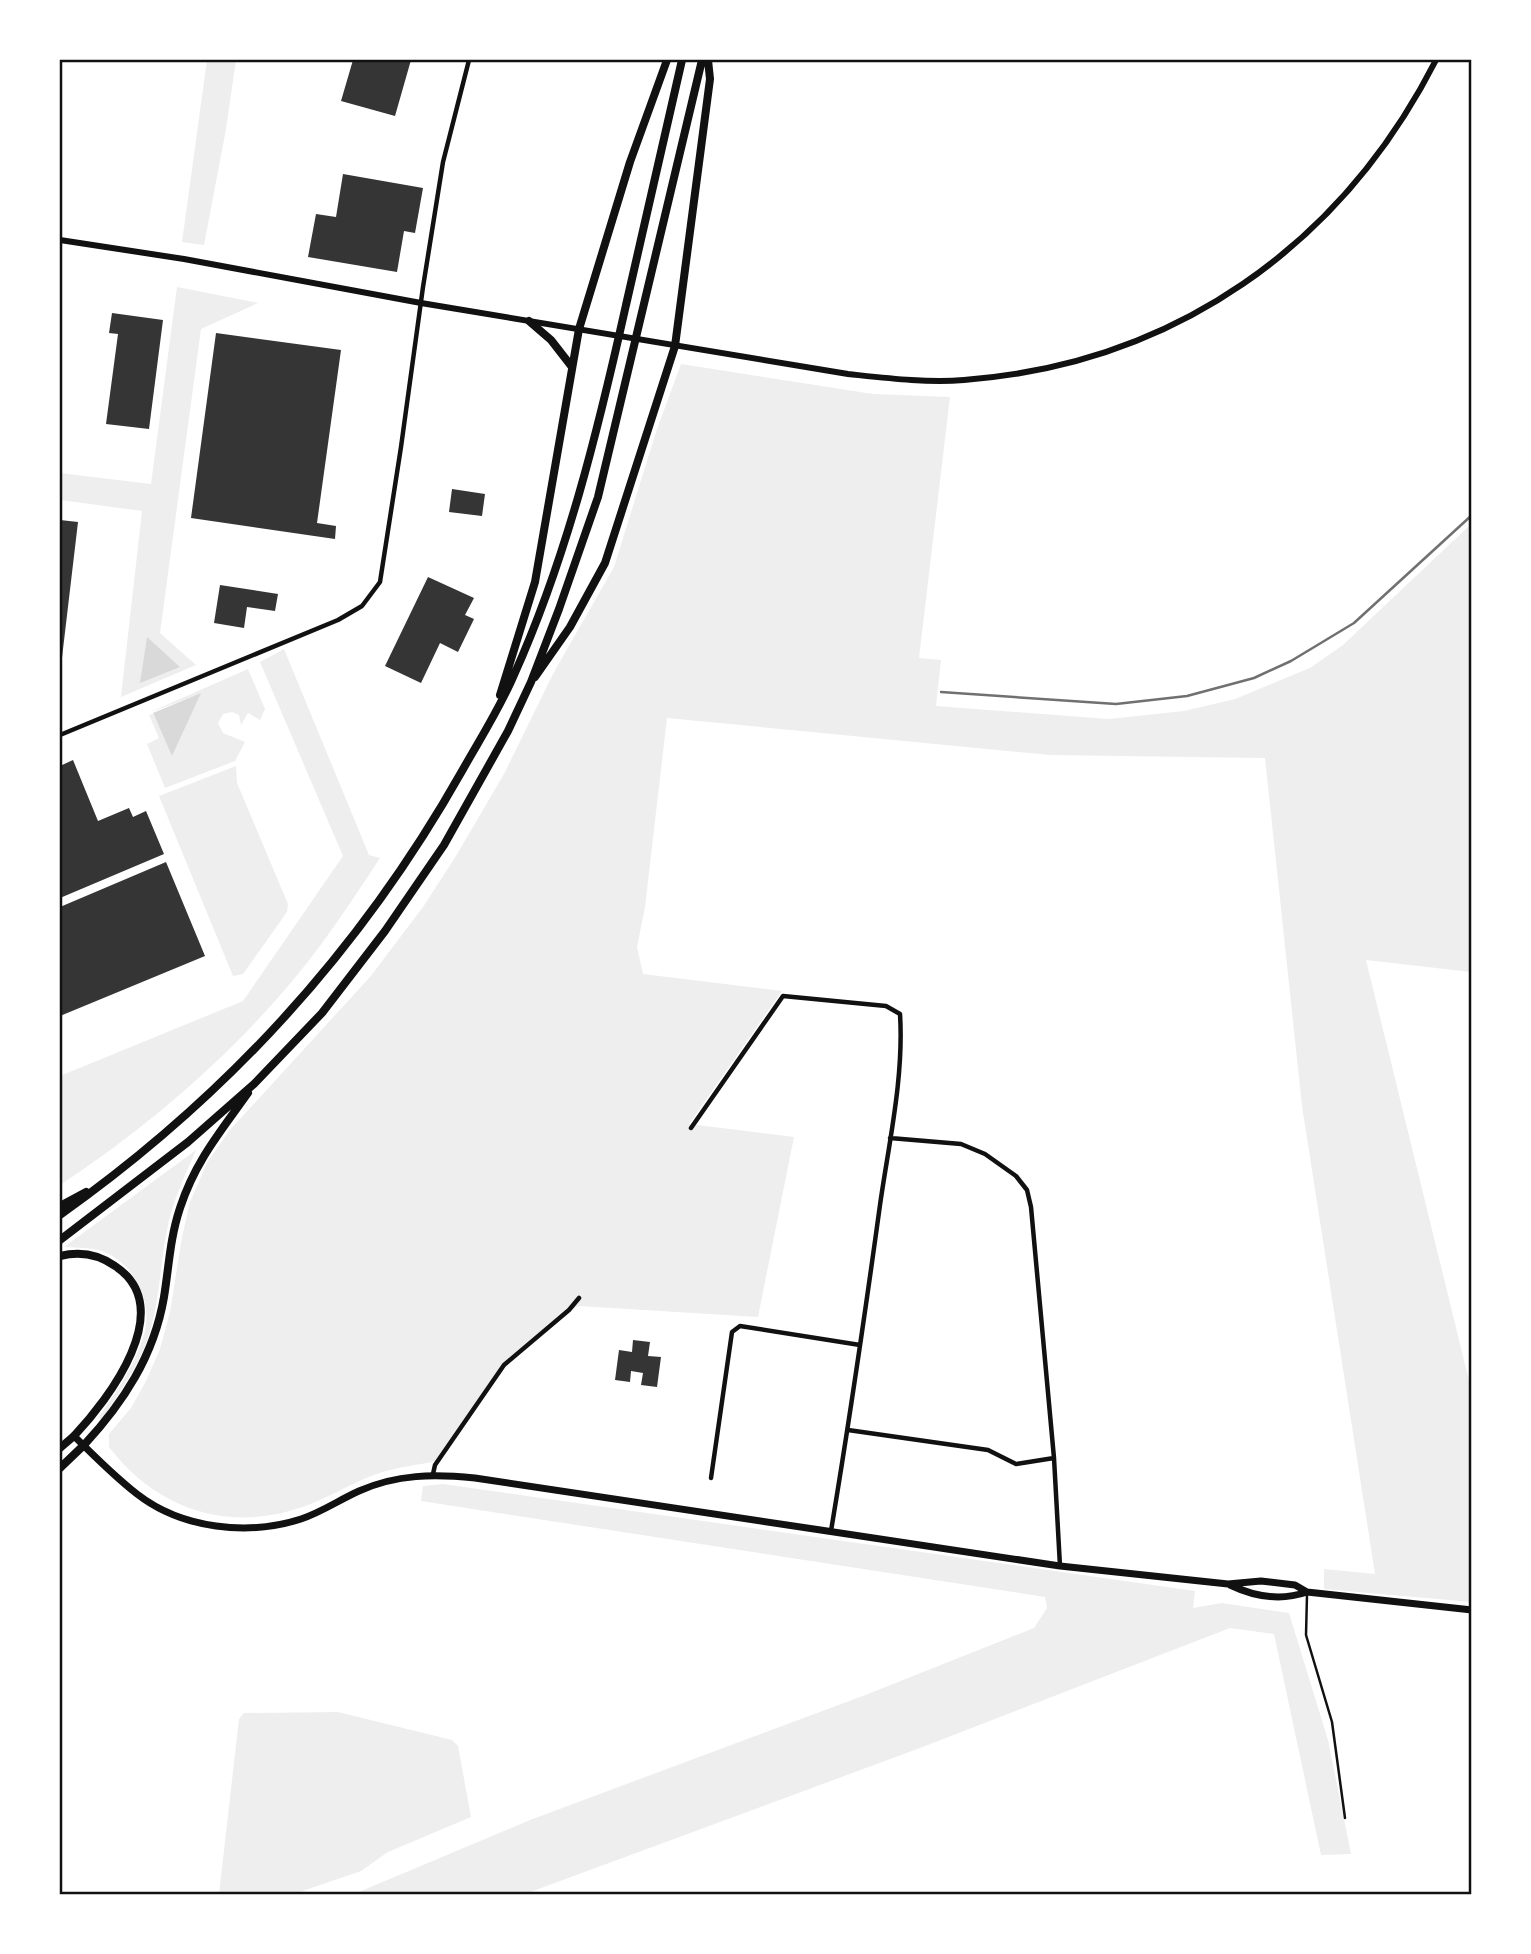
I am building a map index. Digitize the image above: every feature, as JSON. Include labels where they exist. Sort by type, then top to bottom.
[{"type":"main road","points":[[492,719],[535,582],[572,367],[630,162],[667,60]]},
{"type":"main road","points":[[60,1215],[99,1187],[191,1110],[246,1058],[302,999],[368,919],[428,832],[492,719],[514,677],[544,601],[580,491],[613,364],[682,60]]},
{"type":"main road","points":[[531,682],[544,668],[570,627],[605,563],[671,345],[710,79],[705,60]]},
{"type":"main road","points":[[60,1240],[149,1174],[254,1084],[322,1013],[409,898],[444,845],[508,731],[531,682],[598,497],[705,60]]},
{"type":"main road","points":[[529,321],[551,340],[572,367]]},
{"type":"main road","points":[[60,1468],[116,1409],[140,1369],[158,1322],[164,1297],[170,1240],[180,1206],[211,1141],[254,1084]]},
{"type":"main road","points":[[60,1206],[99,1187]]},
{"type":"main road","points":[[60,1256],[84,1253],[102,1258],[118,1268],[134,1287],[141,1311],[139,1333],[124,1369],[108,1397],[60,1448]]},
{"type":"main road","points":[[74,1436],[138,1494],[161,1509],[197,1522],[244,1529],[275,1526],[302,1519],[378,1484],[433,1474],[475,1478],[1060,1566],[1228,1584],[1261,1581],[1295,1585],[1307,1592],[1472,1611]]},
{"type":"main road","points":[[1228,1584],[1260,1596],[1291,1598],[1307,1592]]},
{"type":"street","points":[[60,735],[338,620],[362,606],[380,582],[443,162],[469,60]]},
{"type":"street","points":[[60,240],[197,261],[421,303],[848,374],[961,380],[1026,373],[1074,362],[1161,331],[1214,304],[1251,280],[1302,238],[1342,200],[1384,148],[1416,99],[1436,60]]},
{"type":"street","points":[[691,1128],[783,996],[886,1006],[900,1014],[902,1045],[890,1138],[831,1531]]},
{"type":"street","points":[[890,1138],[961,1144],[985,1154],[1016,1176],[1027,1190],[1031,1207],[1054,1458],[1060,1566]]},
{"type":"street","points":[[433,1474],[435,1465],[505,1365],[569,1310],[579,1298]]},
{"type":"street","points":[[711,1478],[732,1332],[740,1326],[860,1345]]},
{"type":"street","points":[[848,1430],[988,1450],[1016,1464],[1054,1458]]},
{"type":"lane","points":[[1307,1592],[1306,1636],[1332,1722],[1345,1818]]},
{"type":"shaded area","points":[[207,60],[236,60],[204,245],[182,242]]},
{"type":"shaded area","points":[[177,287],[258,303],[201,329],[160,633],[196,665],[121,697],[142,511],[60,500],[60,473],[151,484]]},
{"type":"shaded area","points":[[681,364],[873,394],[950,397],[919,658],[941,660],[936,706],[1109,719],[1184,711],[1235,699],[1310,668],[1343,645],[1471,524],[1471,972],[1366,960],[1471,1389],[1471,1602],[1324,1589],[1324,1569],[1375,1574],[1302,1106],[1265,758],[1050,755],[667,718],[645,907],[637,947],[643,974],[782,991],[689,1124],[794,1137],[758,1317],[579,1306],[569,1310],[504,1365],[438,1461],[379,1473],[308,1505],[279,1513],[251,1517],[198,1511],[173,1501],[150,1487],[128,1469],[109,1447],[109,1434],[131,1408],[160,1349],[170,1312],[190,1202],[207,1163],[229,1131],[370,977],[423,907],[456,856],[504,774],[554,672],[614,567],[657,429]]},
{"type":"shaded area","points":[[147,637],[180,667],[140,683]]},
{"type":"shaded area","points":[[284,649],[369,855],[380,858],[309,961],[258,1020],[178,1096],[120,1143],[60,1185],[60,1076],[243,1001],[343,856],[260,662]]},
{"type":"shaded area","points":[[248,669],[265,709],[260,720],[248,713],[241,725],[239,715],[232,712],[223,714],[218,723],[223,733],[245,742],[235,761],[165,788],[147,744],[159,738],[149,715],[153,714],[172,755],[200,694],[148,713]]},
{"type":"shaded area","points":[[201,693],[172,756],[153,713]]},
{"type":"shaded area","points":[[236,766],[237,783],[288,904],[287,912],[243,974],[233,976],[159,796]]},
{"type":"shaded area","points":[[196,1150],[169,1220],[156,1306],[146,1343],[129,1377],[101,1420],[99,1417],[137,1354],[145,1331],[146,1308],[139,1286],[117,1259],[97,1250],[64,1247]]},
{"type":"shaded area","points":[[443,1484],[1195,1591],[1193,1608],[1222,1603],[1289,1613],[1328,1740],[1351,1854],[1321,1855],[1274,1634],[1230,1628],[920,1748],[525,1894],[354,1894],[530,1820],[868,1694],[1034,1628],[1047,1608],[1045,1597],[421,1501],[423,1486]]},
{"type":"shaded area","points":[[338,1712],[452,1740],[458,1746],[471,1817],[388,1852],[361,1871],[294,1894],[219,1894],[239,1719],[244,1713]]},
{"type":"building","points":[[353,60],[411,60],[395,116],[341,101]]},
{"type":"building","points":[[343,174],[423,188],[415,233],[404,231],[397,272],[308,257],[316,214],[336,217]]},
{"type":"building","points":[[112,313],[163,320],[149,429],[106,424],[118,334],[109,333]]},
{"type":"building","points":[[216,333],[341,350],[317,523],[336,526],[335,539],[191,518]]},
{"type":"building","points":[[452,489],[485,494],[482,516],[449,512]]},
{"type":"building","points":[[60,520],[78,522],[61,666],[60,666]]},
{"type":"building","points":[[428,577],[474,598],[465,615],[474,619],[458,652],[440,643],[421,683],[385,666]]},
{"type":"building","points":[[220,585],[278,594],[275,611],[247,607],[244,628],[214,623]]},
{"type":"building","points":[[73,760],[98,821],[129,808],[133,817],[146,811],[164,854],[60,898],[60,766]]},
{"type":"building","points":[[166,862],[205,956],[60,1016],[60,907]]},
{"type":"building","points":[[633,1340],[650,1342],[648,1356],[661,1357],[657,1387],[641,1385],[643,1373],[631,1371],[630,1382],[615,1380],[619,1350],[632,1352]]},
{"type":"railway","points":[[941,692],[1116,704],[1187,696],[1254,678],[1291,661],[1354,623],[1472,515]]}]
